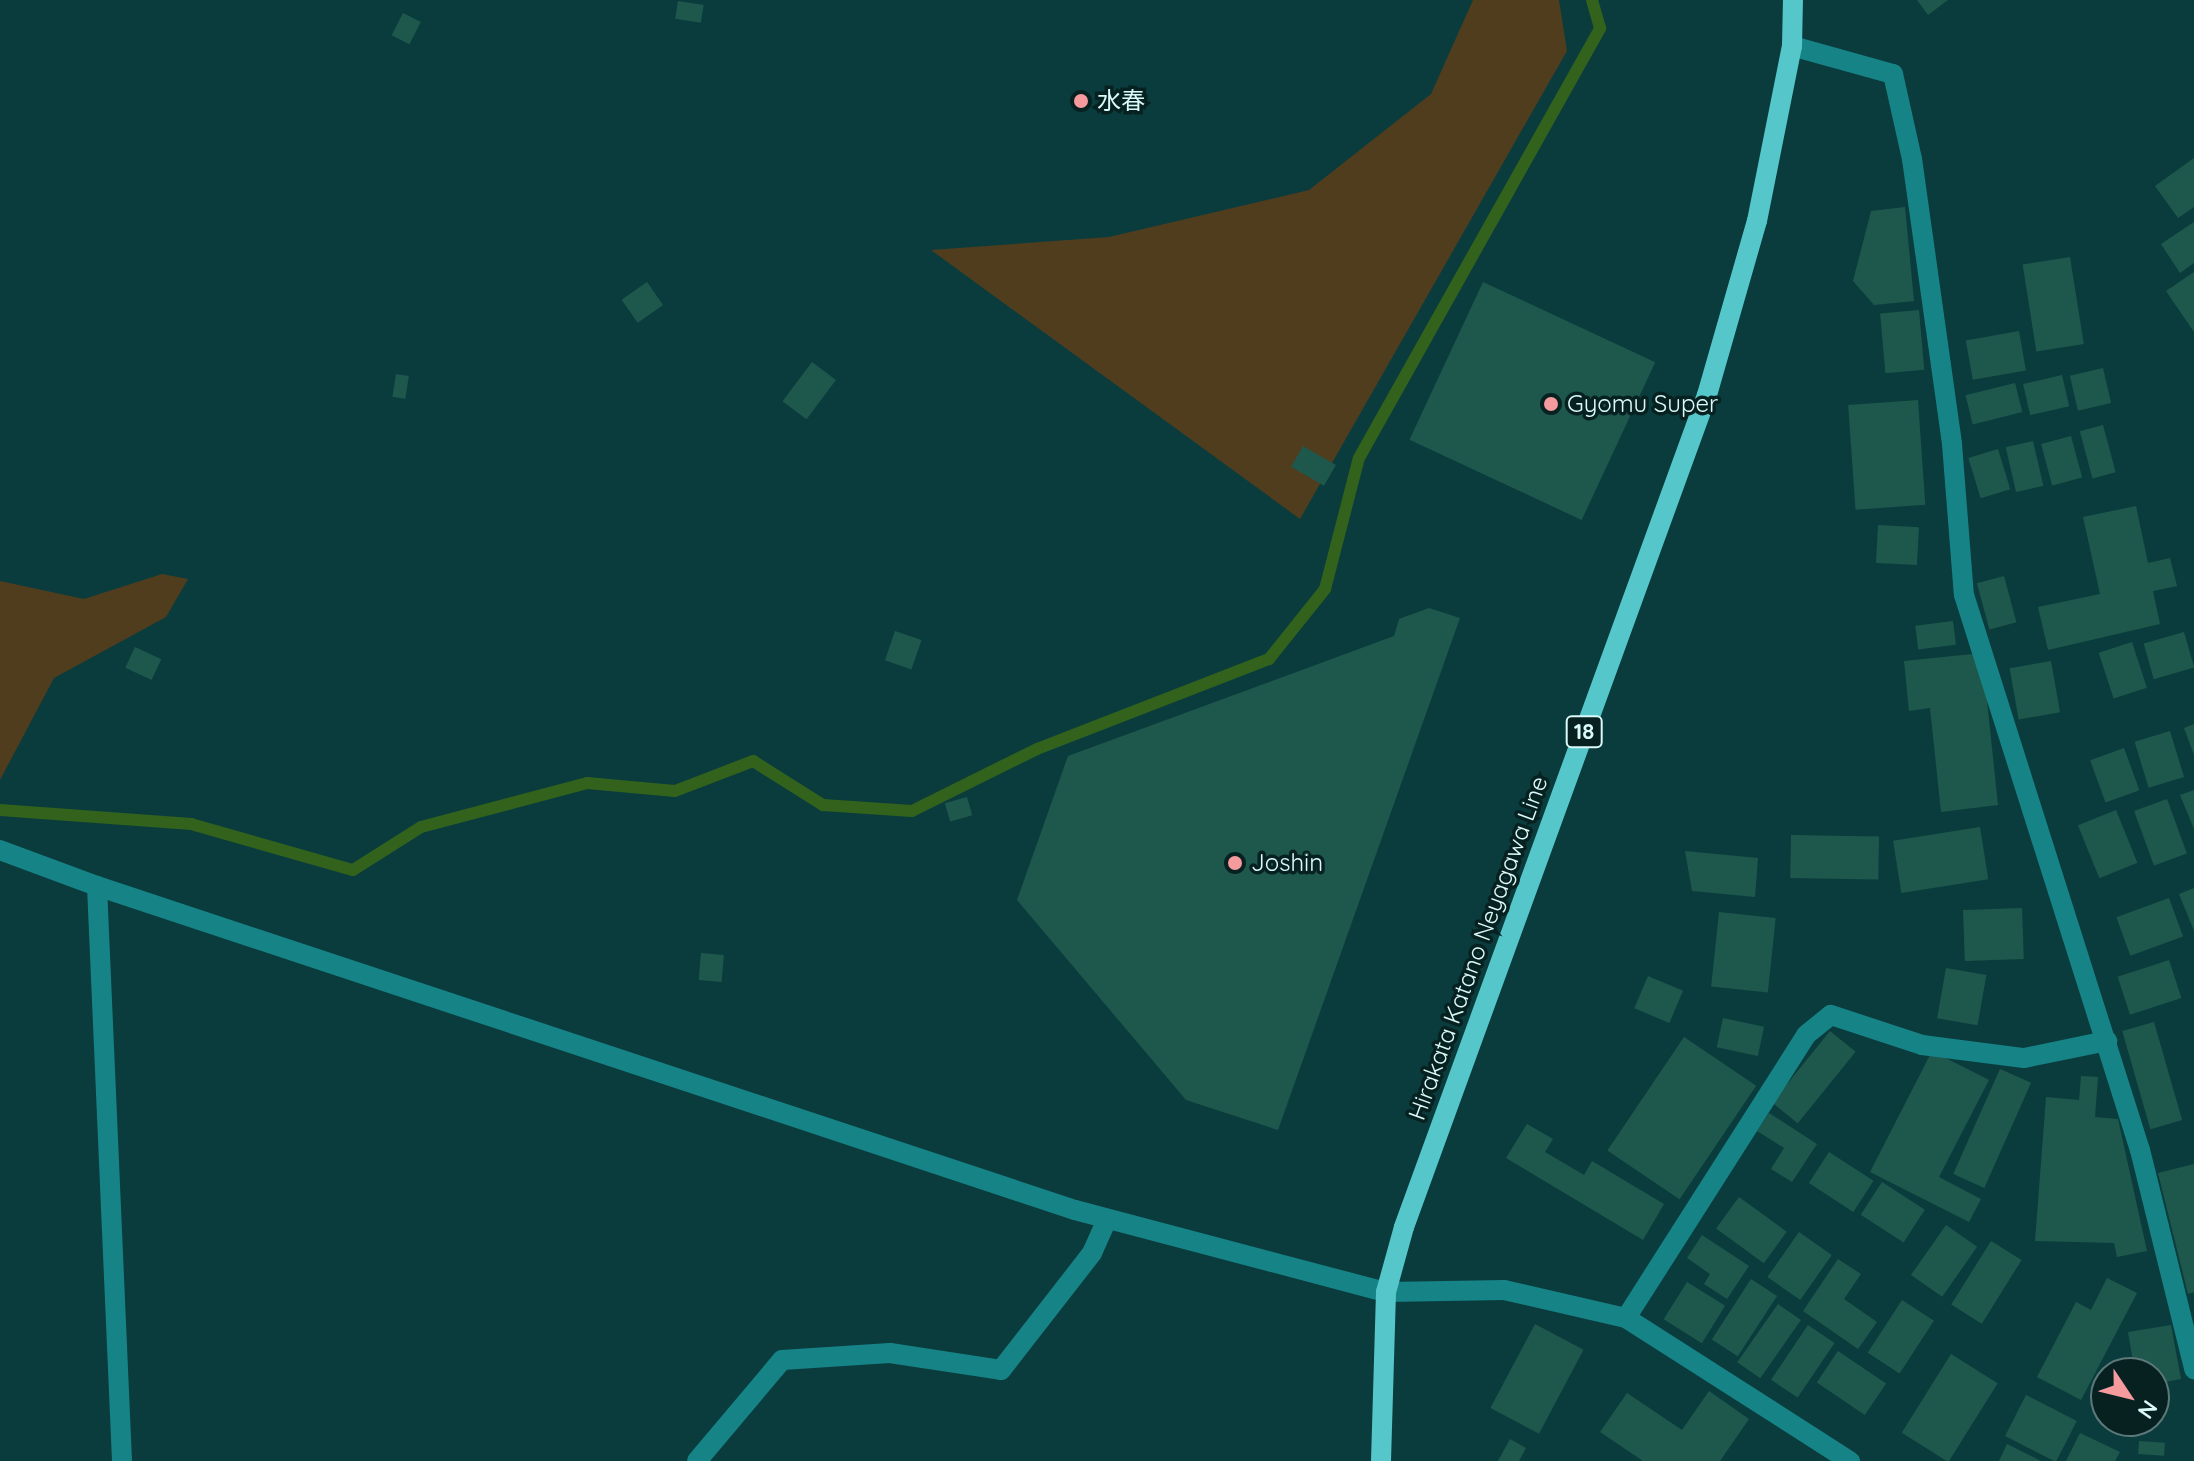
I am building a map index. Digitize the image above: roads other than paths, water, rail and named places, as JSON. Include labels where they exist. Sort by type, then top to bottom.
[{"type":"main road","name":"Hirakata Katano Neyagawa Line","points":[[1381,1461],[1386,1292],[1404,1227],[1707,395],[1757,221],[1792,46],[1793,0]]},
{"type":"street","points":[[1792,46],[1893,74],[1912,159],[1952,444],[1964,595],[2107,1041],[2194,1369]]},
{"type":"street","points":[[0,850],[97,886],[1107,1219],[1386,1292],[1504,1290],[1626,1318],[1850,1461]]},
{"type":"street","points":[[97,886],[122,1461]]},
{"type":"street","points":[[1626,1318],[1806,1035],[1831,1015],[1922,1045],[2024,1058],[2107,1041]]},
{"type":"street","points":[[697,1461],[782,1360],[890,1353],[1001,1370],[1092,1253],[1107,1219]]},
{"type":"waterway","points":[[0,810],[191,824],[353,870],[421,827],[587,783],[675,791],[753,761],[823,805],[912,811],[1037,749],[1269,659],[1325,589],[1359,458],[1600,28],[1592,0]]},
{"type":"place","name":"水春","points":[[1081,101]]},
{"type":"place","name":"Gyomu Super","points":[[1551,404]]},
{"type":"place","name":"Joshin","points":[[1235,863]]}]
